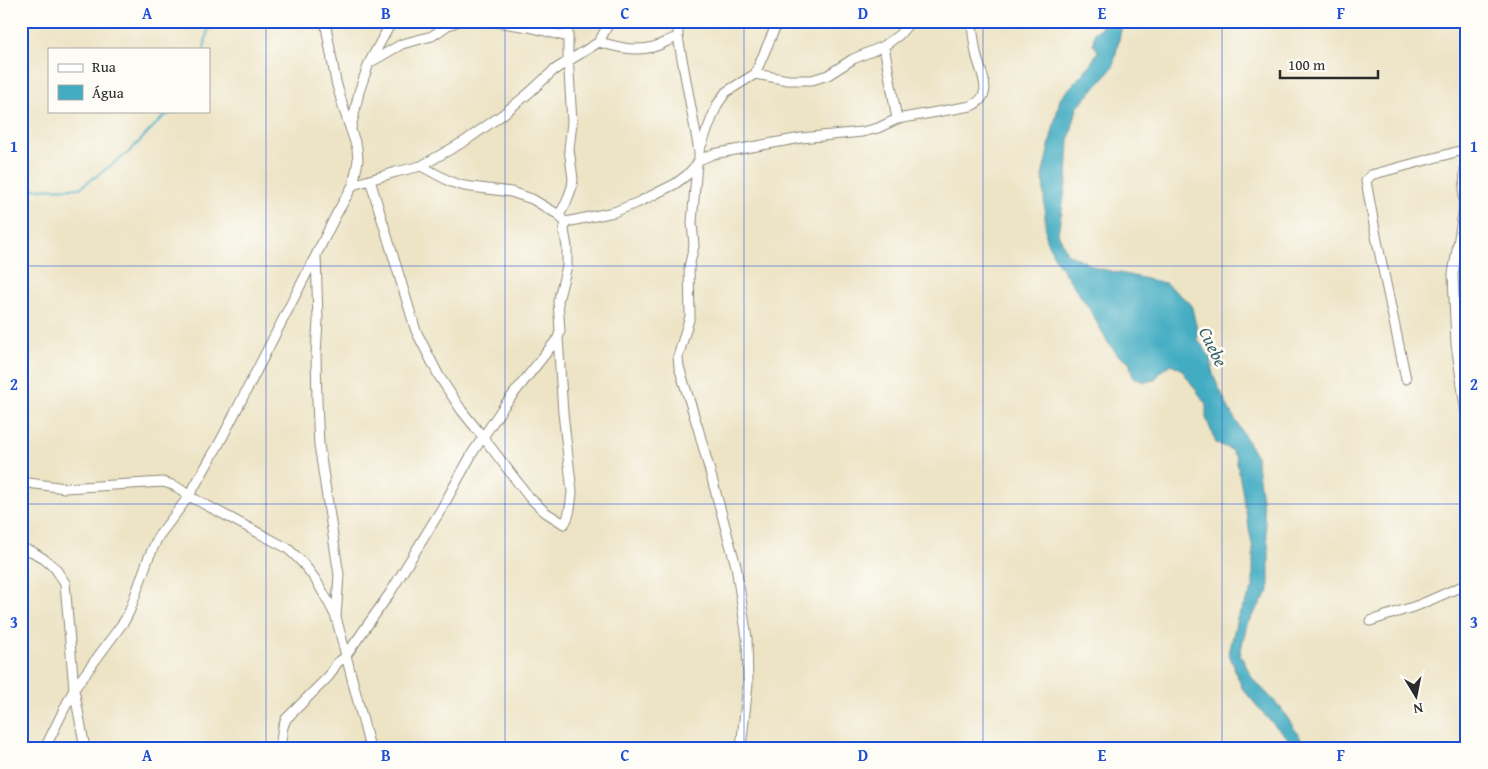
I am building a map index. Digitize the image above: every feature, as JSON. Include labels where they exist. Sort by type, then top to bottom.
[{"type":"street","points":[[45,748],[74,688],[125,620],[158,537],[189,496],[220,442],[353,185],[358,160],[357,148],[336,82],[325,21]]},
{"type":"street","points":[[351,128],[369,63],[392,21]]},
{"type":"street","points":[[369,63],[402,44],[432,36],[448,25],[459,21]]},
{"type":"street","points":[[490,21],[529,27],[568,37]]},
{"type":"street","points":[[558,215],[566,203],[573,180],[569,149],[572,122],[568,21]]},
{"type":"street","points":[[353,185],[421,166],[465,141],[502,115],[554,70],[599,42],[610,21]]},
{"type":"street","points":[[678,21],[678,37],[698,158]]},
{"type":"street","points":[[741,748],[748,684],[747,638],[736,566],[679,367],[678,356],[690,316],[688,267],[694,246],[692,222],[698,158],[717,105],[726,92],[755,74],[778,21]]},
{"type":"street","points":[[755,74],[788,80],[812,80],[828,75],[853,59],[884,46],[911,21]]},
{"type":"street","points":[[566,222],[614,212],[639,202],[675,184],[686,175],[698,158],[802,138],[862,132],[878,128],[897,119],[976,104],[985,86],[978,63],[971,21]]},
{"type":"street","points":[[599,42],[622,49],[639,49],[653,47],[678,37]]},
{"type":"street","points":[[884,46],[897,119]]},
{"type":"street","points":[[1406,380],[1366,181],[1371,175],[1466,149],[1463,214],[1453,274],[1456,344],[1467,420]]},
{"type":"street","points":[[421,166],[451,182],[464,186],[511,192],[532,199],[566,222]]},
{"type":"street","points":[[370,180],[416,331],[439,376],[462,410],[529,497],[545,512],[563,524],[566,523],[572,502],[558,338],[560,331],[558,301],[566,266],[567,247],[564,230],[566,222]]},
{"type":"street","points":[[316,255],[318,320],[316,355],[319,445],[339,575],[336,617]]},
{"type":"street","points":[[280,748],[286,719],[329,676],[390,593],[442,508],[473,452],[504,406],[558,338]]},
{"type":"street","points":[[1456,344],[1467,341]]},
{"type":"street","points":[[21,482],[65,488],[163,482],[180,488],[189,496],[287,548],[300,559],[319,584],[336,617],[370,748]]},
{"type":"street","points":[[21,548],[33,552],[44,559],[55,568],[65,583],[74,688],[85,748]]},
{"type":"street","points":[[1370,621],[1419,605],[1467,584]]},
{"type":"water","points":[[1103,21],[1123,21],[1113,67],[1077,108],[1069,140],[1067,179],[1058,233],[1067,253],[1097,268],[1165,283],[1191,304],[1197,329],[1197,339],[1211,358],[1213,375],[1227,405],[1256,456],[1269,552],[1269,591],[1247,624],[1240,654],[1253,679],[1281,708],[1307,748],[1293,748],[1287,737],[1268,719],[1242,688],[1229,654],[1237,618],[1253,588],[1253,550],[1236,457],[1230,449],[1216,443],[1206,418],[1206,404],[1181,369],[1171,364],[1161,371],[1155,380],[1144,382],[1133,377],[1129,361],[1118,355],[1108,343],[1090,310],[1056,260],[1046,240],[1043,172],[1060,99],[1090,65],[1098,51],[1093,44],[1095,32],[1101,28]]},
{"type":"waterway","points":[[204,48],[208,29],[207,21]]},
{"type":"waterway","points":[[21,194],[35,189],[80,188],[128,153],[163,117],[173,112]]},
{"type":"water label","name":"Cuebe","points":[[1213,347]]}]
